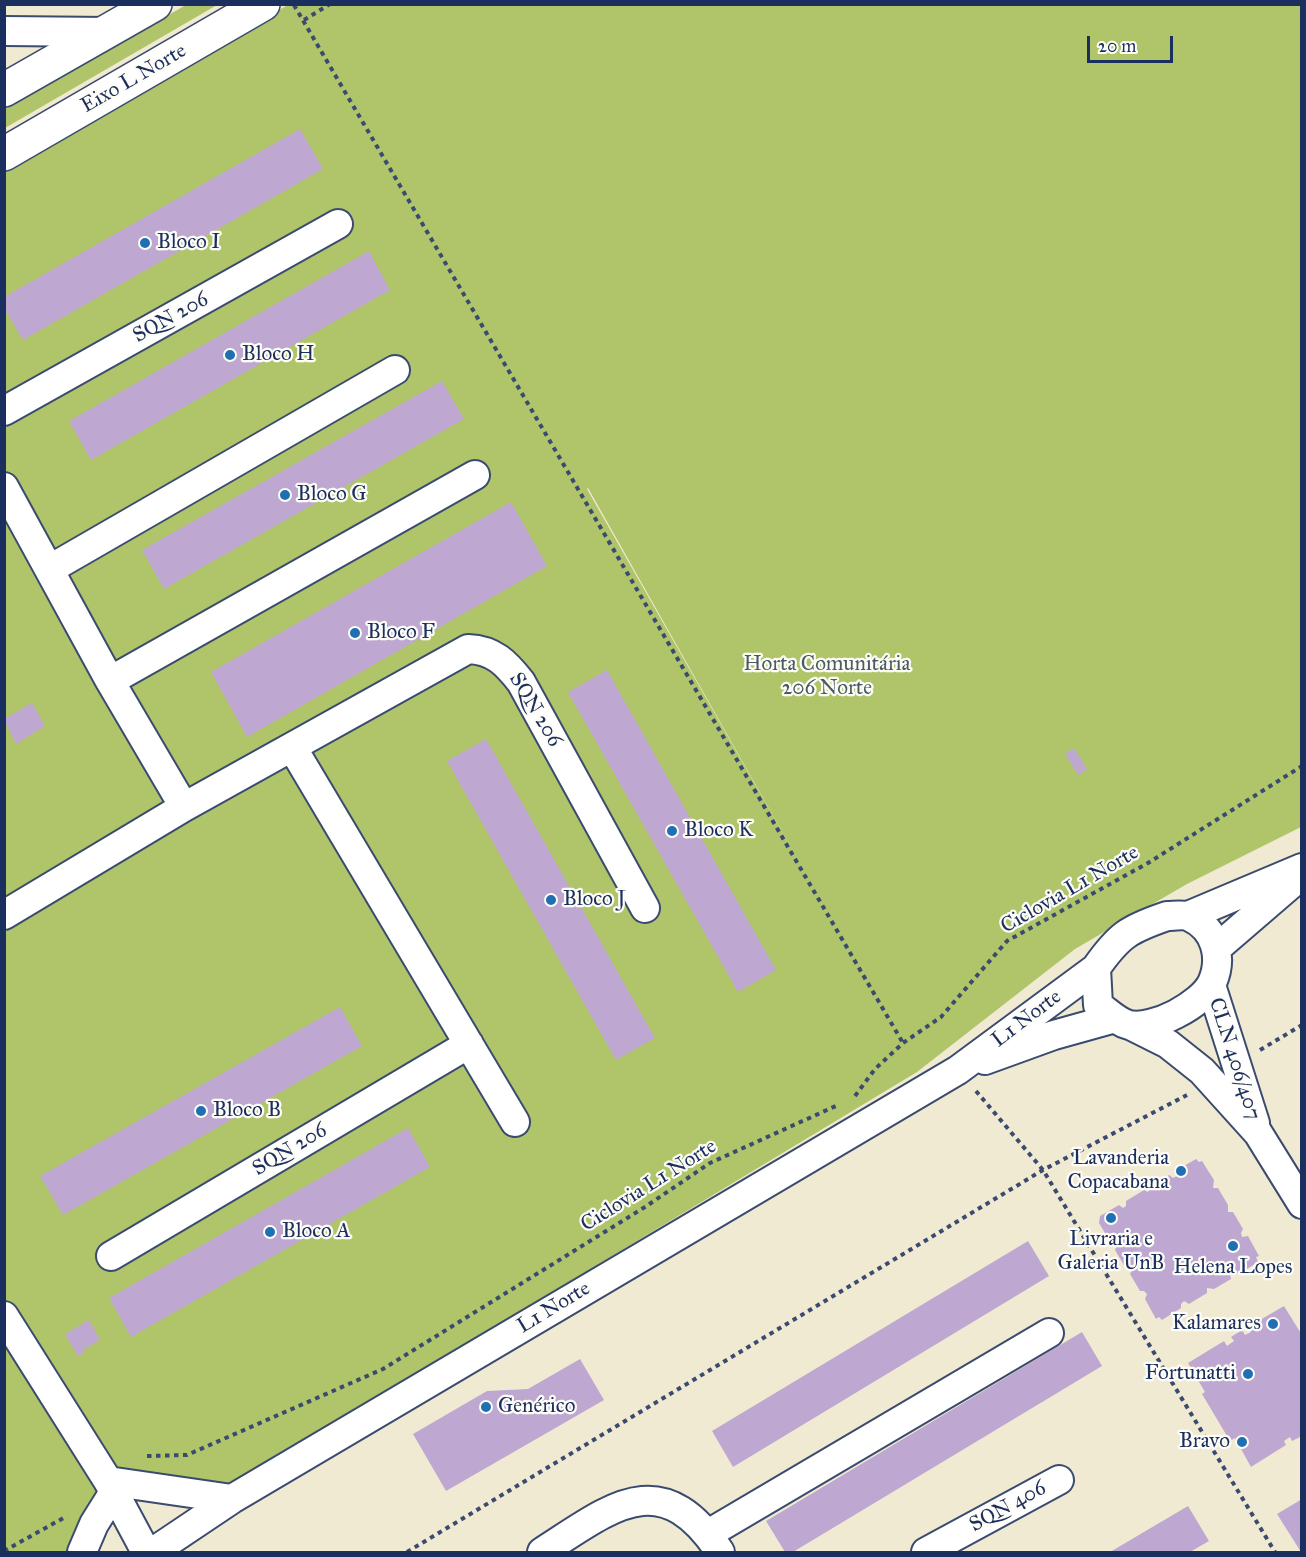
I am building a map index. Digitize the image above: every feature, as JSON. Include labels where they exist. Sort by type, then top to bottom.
[{"type":"main road","points":[[4,90],[155,4]]},
{"type":"main road","name":"Eixo L Norte","points":[[4,154],[263,4]]},
{"type":"street","points":[[4,31],[109,32]]},
{"type":"street","name":"SQN 206","points":[[4,411],[339,224]]},
{"type":"street","points":[[50,569],[395,370]]},
{"type":"street","points":[[110,681],[475,476]]},
{"type":"street","points":[[4,487],[110,681],[184,807]]},
{"type":"street","name":"SQN 206","points":[[4,915],[184,807],[468,649],[490,652],[510,668],[521,682],[645,908]]},
{"type":"street","points":[[292,747],[515,1122]]},
{"type":"street","points":[[1188,916],[1207,928],[1217,948],[1218,966],[1211,985],[1185,1010],[1158,1022],[1122,1022],[1098,1005],[1096,968],[1115,941],[1137,926],[1167,916],[1188,916],[1302,868]]},
{"type":"street","points":[[1217,948],[1302,875]]},
{"type":"street","name":"L1 Norte","points":[[153,1552],[232,1499],[958,1070],[1096,968]]},
{"type":"street","name":"CLN 406/407","points":[[1211,985],[1258,1133]]},
{"type":"street","name":"L1 Norte","points":[[958,1070],[1054,1035],[1122,1022]]},
{"type":"street","name":"CLN 406/407","points":[[1122,1022],[1168,1044],[1211,1082],[1258,1133],[1302,1204]]},
{"type":"street","name":"SQN 206","points":[[111,1256],[469,1044]]},
{"type":"street","points":[[4,1316],[111,1487],[146,1552]]},
{"type":"street","points":[[542,1552],[601,1514],[628,1503],[651,1500],[667,1502],[686,1513],[714,1543],[1049,1333]]},
{"type":"street","name":"SQN 406","points":[[926,1552],[1059,1480]]},
{"type":"street","points":[[111,1487],[232,1499]]},
{"type":"street","points":[[82,1552],[111,1487]]},
{"type":"path","points":[[294,4],[903,1043]]},
{"type":"path","points":[[304,20],[330,4]]},
{"type":"path","name":"Ciclovia L1 Norte","points":[[854,1098],[876,1069],[903,1043],[941,1017],[1007,941],[1148,863],[1302,766]]},
{"type":"path","points":[[1235,1066],[1302,1025]]},
{"type":"path","points":[[958,1070],[1043,1170],[1275,1552]]},
{"type":"path","points":[[407,1552],[1043,1170],[1211,1082]]},
{"type":"path","name":"Ciclovia L1 Norte","points":[[4,1551],[75,1512],[111,1487],[149,1455],[187,1455],[383,1369],[645,1208],[710,1163],[844,1102]]},
{"type":"green space","points":[[186,5],[217,5],[5,128],[4,108]]},
{"type":"green space","name":"Horta Comunitária 206 Norte","points":[[288,5],[1301,5],[1301,827],[1187,884],[1075,949],[917,1072],[229,1487],[125,1477],[74,1552],[5,1552],[4,164]],"holes":[[[588,488],[806,874],[587,489]]]},
{"type":"building","name":"Bloco I","points":[[300,129],[323,169],[23,340],[4,308],[4,297]]},
{"type":"building","name":"Bloco H","points":[[369,251],[390,290],[91,460],[69,421]]},
{"type":"building","name":"Bloco G","points":[[442,381],[464,419],[164,589],[142,550]]},
{"type":"building","name":"Bloco F","points":[[511,502],[547,566],[247,737],[211,672]]},
{"type":"building","name":"Bloco K","points":[[607,670],[776,970],[738,992],[568,692]]},
{"type":"building","points":[[32,703],[45,726],[16,744],[4,719]]},
{"type":"building","name":"Bloco J","points":[[486,739],[655,1038],[616,1060],[447,761]]},
{"type":"building","points":[[1074,748],[1087,769],[1078,775],[1065,754]]},
{"type":"building","name":"Bloco B","points":[[340,1007],[362,1046],[63,1215],[40,1176]]},
{"type":"building","name":"Bloco A","points":[[408,1128],[430,1167],[131,1337],[109,1298]]},
{"type":"building","points":[[1196,1159],[1199,1162],[1202,1161],[1214,1180],[1213,1188],[1218,1188],[1228,1205],[1228,1212],[1233,1212],[1243,1229],[1242,1237],[1248,1236],[1259,1256],[1256,1257],[1258,1262],[1239,1274],[1234,1272],[1230,1275],[1231,1279],[1214,1289],[1207,1288],[1207,1293],[1189,1304],[1184,1301],[1181,1308],[1162,1320],[1159,1317],[1156,1319],[1145,1299],[1147,1294],[1140,1291],[1130,1274],[1132,1270],[1125,1267],[1115,1250],[1117,1245],[1111,1243],[1099,1223],[1100,1216],[1119,1205],[1123,1208],[1126,1206],[1126,1201],[1144,1190],[1148,1192],[1152,1185],[1169,1175],[1173,1178],[1177,1176],[1177,1170]]},
{"type":"building","points":[[1028,1241],[1049,1276],[733,1467],[712,1431]]},
{"type":"building","points":[[1284,1306],[1302,1335],[1302,1436],[1292,1441],[1290,1437],[1284,1441],[1286,1445],[1251,1467],[1235,1438],[1230,1441],[1202,1394],[1205,1392],[1188,1363],[1224,1341],[1227,1346],[1234,1341],[1231,1337],[1242,1330],[1245,1335],[1251,1332],[1248,1327]]},
{"type":"building","points":[[89,1320],[100,1340],[83,1350],[84,1353],[78,1356],[65,1334]]},
{"type":"building","points":[[1082,1332],[1102,1366],[793,1552],[785,1552],[766,1521]]},
{"type":"building","points":[[580,1359],[604,1400],[446,1491],[413,1434],[487,1391],[528,1389]]},
{"type":"building","points":[[1302,1499],[1302,1552],[1301,1552],[1277,1514]]},
{"type":"building","points":[[1188,1506],[1209,1541],[1190,1552],[1110,1552]]},
{"type":"place","name":"Bloco I","points":[[145,243]]},
{"type":"place","name":"Bloco H","points":[[230,355]]},
{"type":"place","name":"Bloco G","points":[[285,495]]},
{"type":"place","name":"Bloco F","points":[[355,633]]},
{"type":"place","name":"Bloco K","points":[[672,831]]},
{"type":"place","name":"Bloco J","points":[[551,900]]},
{"type":"place","name":"Bloco B","points":[[201,1111]]},
{"type":"place","name":"Lavanderia Copacabana","points":[[1181,1171]]},
{"type":"place","name":"Livraria e Galeria UnB","points":[[1111,1218]]},
{"type":"place","name":"Bloco A","points":[[270,1232]]},
{"type":"place","name":"Helena Lopes","points":[[1233,1246]]},
{"type":"place","name":"Kalamares","points":[[1273,1324]]},
{"type":"place","name":"Fortunatti","points":[[1248,1374]]},
{"type":"place","name":"Genérico","points":[[486,1407]]},
{"type":"place","name":"Bravo","points":[[1242,1442]]}]
